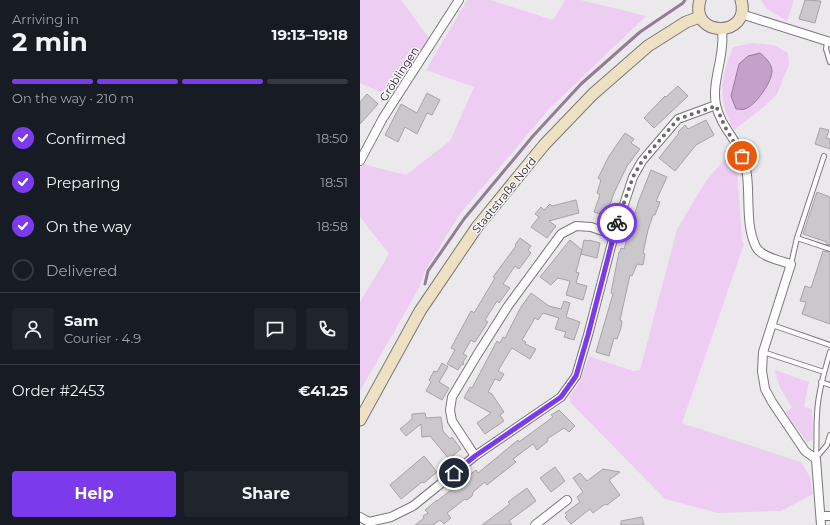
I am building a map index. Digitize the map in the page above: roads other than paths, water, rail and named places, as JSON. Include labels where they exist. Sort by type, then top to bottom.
[{"type":"main road","points":[[700,0],[698,8],[700,17],[707,25],[715,29],[722,29],[734,24],[741,14],[741,0]]},
{"type":"main road","name":"Stadtstraße Nord","points":[[360,420],[420,311],[477,227],[544,146],[593,94],[648,46],[686,22],[700,17]]},
{"type":"street","name":"Gröblingen","points":[[360,161],[383,118],[459,0]]},
{"type":"street","points":[[741,14],[829,42]]},
{"type":"street","points":[[722,29],[722,45],[716,84],[716,106],[725,127],[742,156],[748,177],[751,232],[756,248],[765,255],[791,264],[763,352],[762,371],[765,389],[785,423],[805,451],[816,459],[821,521],[830,516]]},
{"type":"street","points":[[360,517],[369,523],[390,517],[412,506],[475,456],[561,397],[576,376],[614,235],[633,177],[642,161],[678,119],[716,106]]},
{"type":"street","points":[[475,456],[452,421],[450,410],[452,397],[477,355],[508,306],[561,234],[576,226],[590,227],[614,235]]},
{"type":"street","points":[[535,525],[567,500]]},
{"type":"lane","points":[[829,42],[826,49],[830,62]]},
{"type":"lane","points":[[791,264],[797,238],[824,156]]},
{"type":"lane","points":[[797,238],[830,249]]},
{"type":"lane","points":[[771,325],[830,345]]},
{"type":"lane","points":[[763,352],[824,372]]},
{"type":"lane","points":[[816,459],[817,415],[821,382],[830,352]]},
{"type":"lane","points":[[821,382],[830,385]]},
{"type":"lane","points":[[816,459],[827,445],[830,435]]},
{"type":"waterway","points":[[425,284],[428,271],[464,219],[533,136],[581,84],[640,32],[683,3],[685,0]]}]
